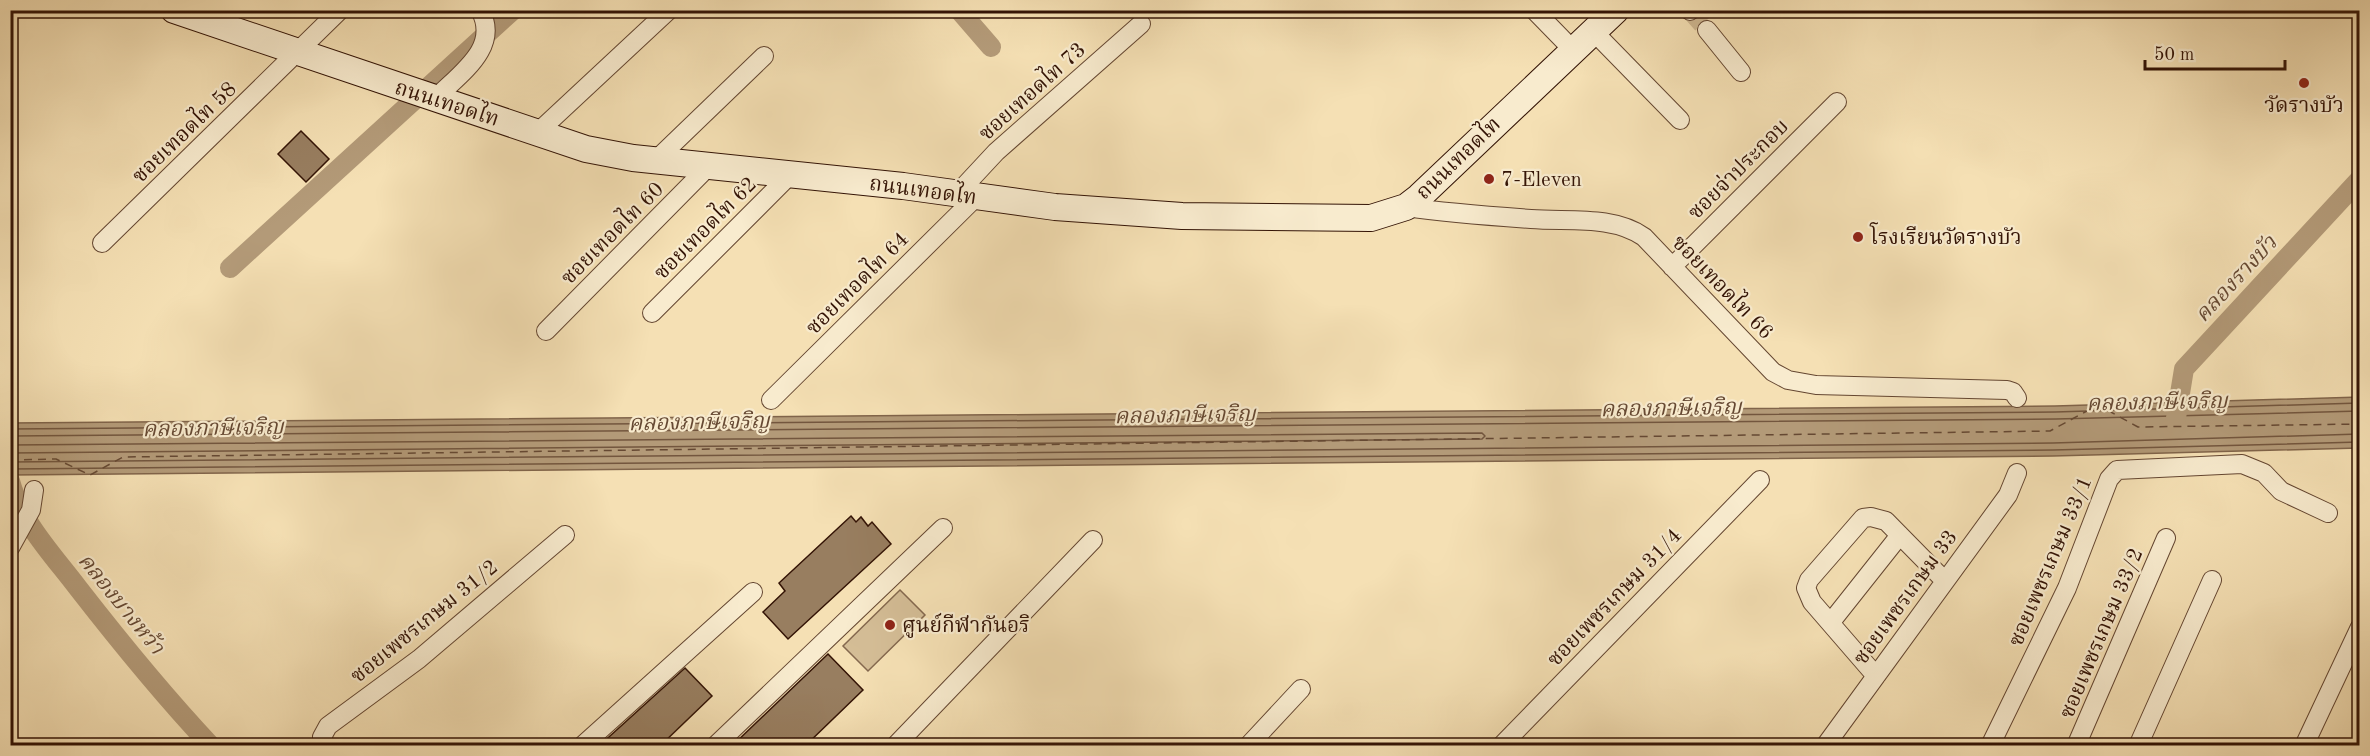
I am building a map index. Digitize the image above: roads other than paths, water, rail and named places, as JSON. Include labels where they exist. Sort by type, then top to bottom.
[{"type":"main road","name":"ถนนเทอดไท","points":[[174,10],[586,149],[656,160],[966,196],[1129,212],[1272,218],[1371,218],[1406,207],[1616,10]]},
{"type":"street","name":"ซอยเทอดไท 58","points":[[102,243],[340,10]]},
{"type":"street","points":[[434,99],[486,44],[487,31],[480,10]]},
{"type":"street","points":[[537,133],[669,10]]},
{"type":"street","points":[[1534,10],[1573,50]]},
{"type":"street","name":"ซอยเทอดไท 73","points":[[966,196],[996,152],[1141,24]]},
{"type":"street","points":[[1707,30],[1741,72]]},
{"type":"street","points":[[1593,32],[1680,120]]},
{"type":"street","points":[[656,160],[764,56]]},
{"type":"street","name":"ซอยจ่าประกอบ","points":[[1672,267],[1837,102]]},
{"type":"street","name":"ซอยเทอดไท 60","points":[[546,331],[709,166]]},
{"type":"street","name":"ซอยเทอดไท 62","points":[[652,313],[790,174]]},
{"type":"street","name":"ซอยเทอดไท 64","points":[[771,400],[966,196]]},
{"type":"street","name":"ซอยเทอดไท 66","points":[[1406,207],[1446,213],[1620,225],[1632,228],[1644,237],[1773,372],[1788,380],[1816,385],[2012,394]]},
{"type":"street","name":"ซอยเพชรเกษม 33/1","points":[[1990,746],[2067,588],[2109,479],[2117,470],[2242,464],[2264,473],[2281,491],[2328,513]]},
{"type":"street","name":"ซอยเพชรเกษม 33","points":[[1825,746],[2008,495],[2017,473]]},
{"type":"street","name":"ซอยเพชรเกษม 31/4","points":[[1501,746],[1760,480]]},
{"type":"street","points":[[16,540],[31,510],[34,490]]},
{"type":"street","points":[[1876,676],[1807,595],[1806,588],[1809,580],[1863,518],[1880,518],[1945,581]]},
{"type":"street","points":[[715,746],[943,528]]},
{"type":"street","name":"ซอยเพชรเกษม 31/2","points":[[326,746],[322,737],[328,726],[419,659],[565,535]]},
{"type":"street","points":[[1831,622],[1900,535]]},
{"type":"street","name":"ซอยเพชรเกษม 33/2","points":[[2076,746],[2166,538]]},
{"type":"street","points":[[895,746],[1093,540]]},
{"type":"street","points":[[2138,746],[2212,580]]},
{"type":"street","points":[[582,746],[753,592]]},
{"type":"street","points":[[2304,746],[2360,627]]},
{"type":"street","points":[[1248,746],[1301,689]]},
{"type":"water","name":"คลองภาษีเจริญ","points":[[2360,397],[2359,448],[2053,456],[11,475],[10,423],[2055,406]]},
{"type":"waterway","points":[[230,268],[513,10]]},
{"type":"waterway","points":[[959,10],[991,47]]},
{"type":"waterway","name":"คลองรางบัว","points":[[2175,424],[2184,369],[2360,179]]},
{"type":"waterway","name":"คลองบางหว้า","points":[[10,481],[22,510],[48,550],[176,708],[211,746]]},
{"type":"tunnel","points":[[1690,11],[1707,30]]},
{"type":"place","name":"วัดรางบัว","points":[[2304,83]]},
{"type":"place","name":"7-Eleven","points":[[1489,179]]},
{"type":"place","name":"โรงเรียนวัดรางบัว","points":[[1858,237]]},
{"type":"place","name":"ศูนย์กีฬากันอริ","points":[[890,625]]}]
